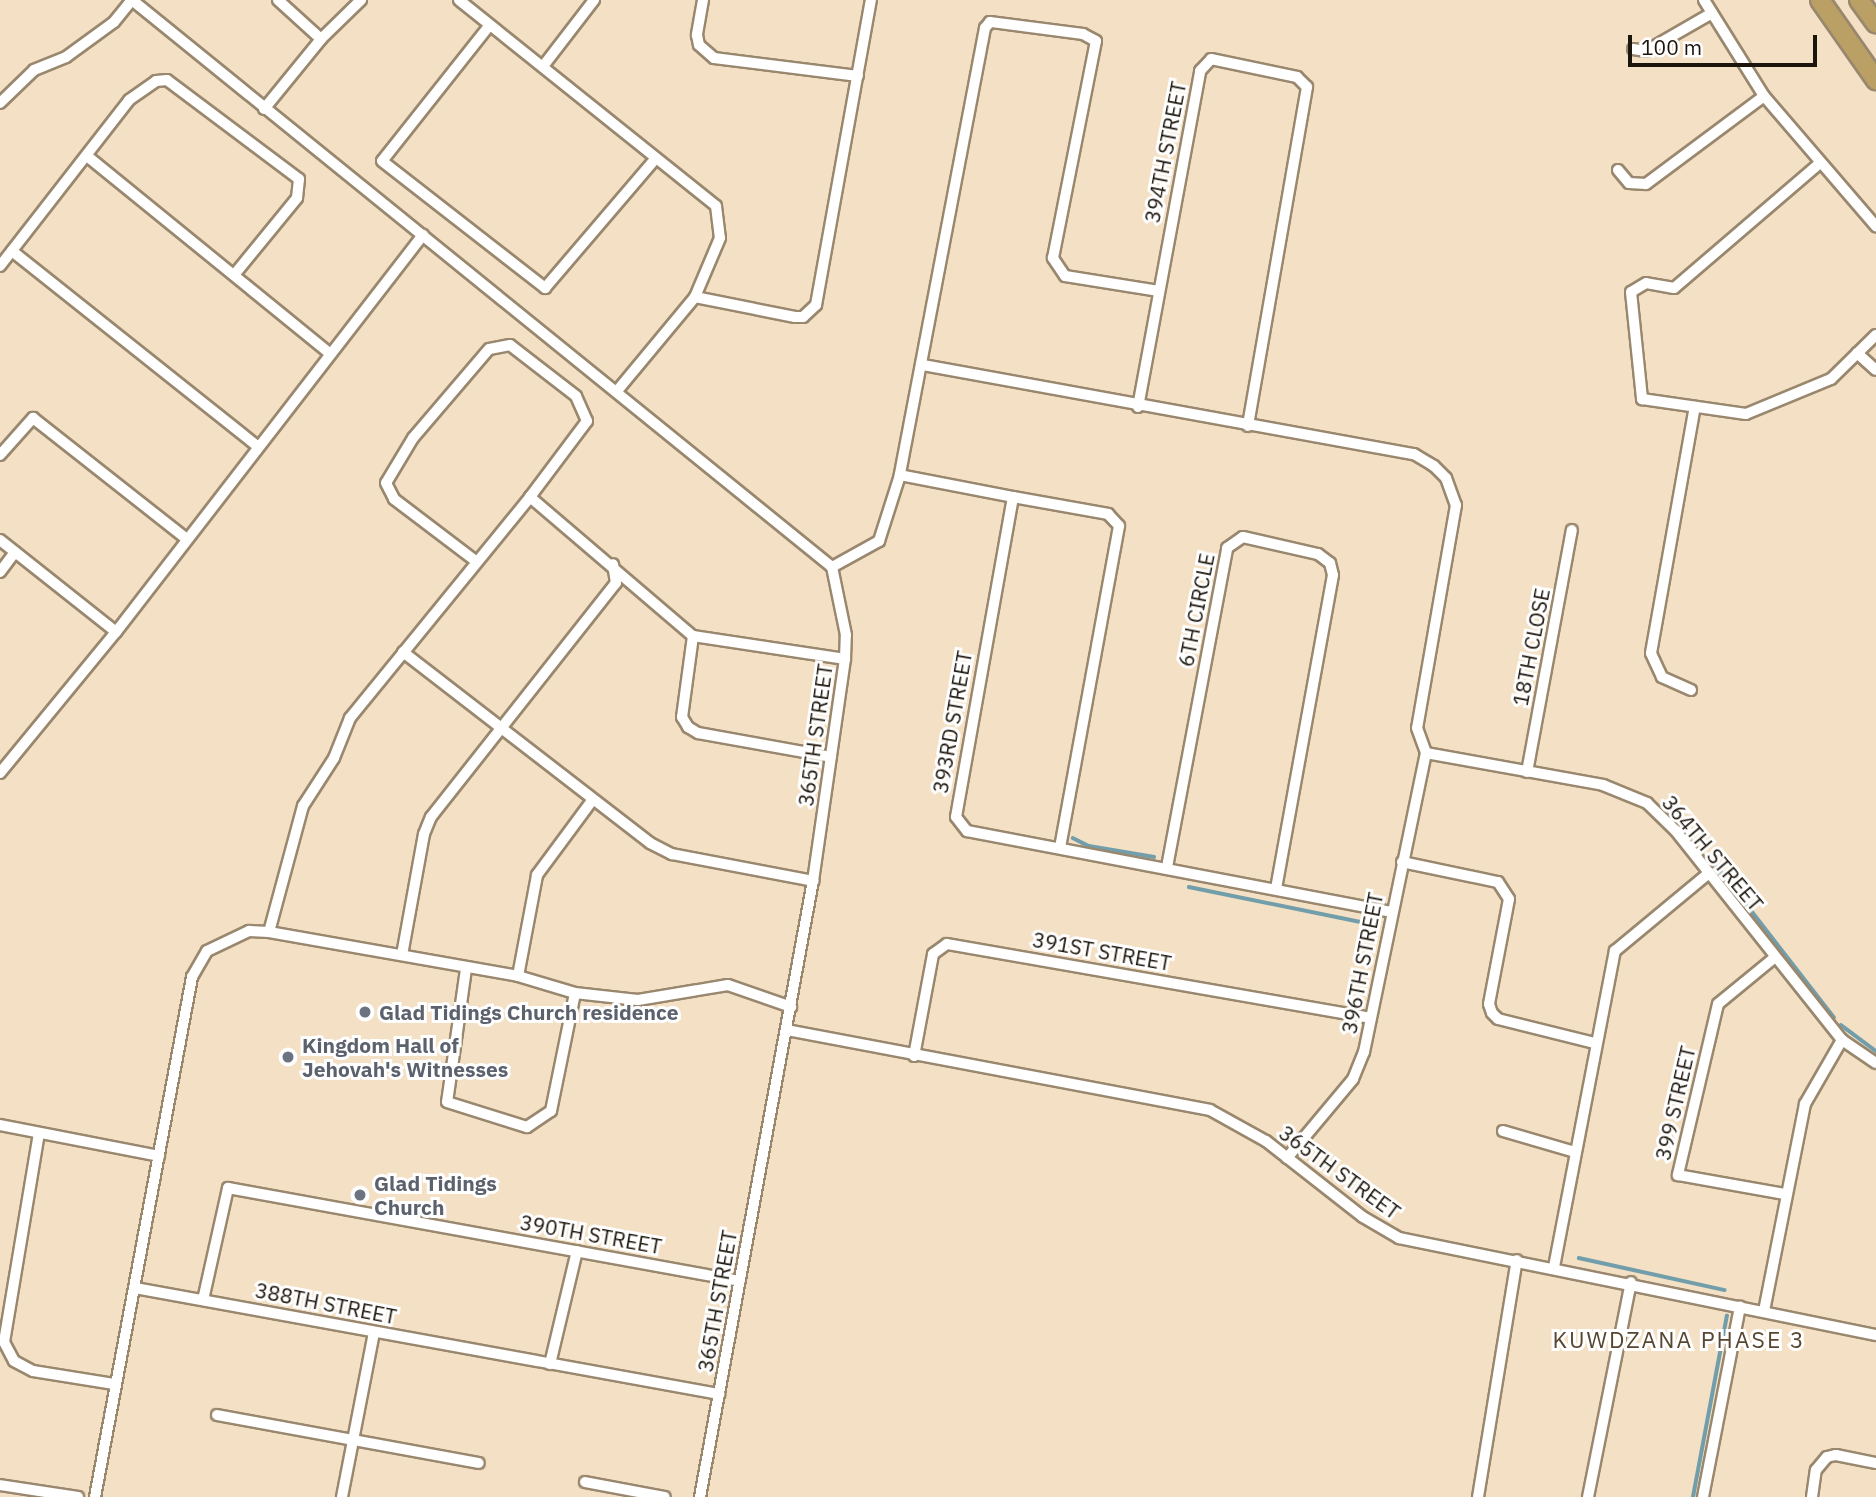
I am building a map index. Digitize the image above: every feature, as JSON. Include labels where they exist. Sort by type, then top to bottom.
[{"type":"highway","points":[[1820,0],[1876,80]]},
{"type":"highway","points":[[1858,0],[1876,23]]},
{"type":"street","points":[[0,103],[34,70],[66,57],[114,22],[132,0],[832,567],[879,541],[900,475],[923,365],[977,67],[990,22],[1083,34],[1096,41],[1053,258],[1065,276],[1159,291]]},
{"type":"street","points":[[278,0],[321,38]]},
{"type":"street","points":[[264,109],[321,38],[361,0]]},
{"type":"street","points":[[459,0],[489,26],[544,65],[654,159],[716,206],[720,238],[695,297],[617,391]]},
{"type":"street","points":[[544,65],[594,0]]},
{"type":"street","points":[[703,0],[697,34],[699,45],[714,58],[858,76]]},
{"type":"street","points":[[695,297],[794,317],[803,317],[816,304],[871,0]]},
{"type":"street","points":[[1704,0],[1765,96],[1876,226]]},
{"type":"street","points":[[1633,49],[1646,51],[1712,13]]},
{"type":"street","points":[[489,26],[382,161],[545,288],[654,159]]},
{"type":"street","name":"394TH STREET","points":[[1138,407],[1205,63],[1211,59],[1304,80],[1307,87],[1248,426]]},
{"type":"street","points":[[0,266],[129,100],[156,81],[167,80],[299,179],[297,198],[234,275]]},
{"type":"street","points":[[1618,170],[1629,183],[1646,184],[1765,96]]},
{"type":"street","points":[[87,156],[329,353]]},
{"type":"street","points":[[1820,163],[1674,288],[1646,283],[1631,292],[1643,399],[1746,414],[1831,379],[1876,335]]},
{"type":"street","points":[[0,773],[116,632],[257,446],[423,235]]},
{"type":"street","points":[[12,251],[257,446]]},
{"type":"street","points":[[269,932],[303,806],[334,758],[350,718],[530,497],[587,421],[576,396],[517,348],[503,344],[489,349],[413,438],[386,483],[394,499],[477,562]]},
{"type":"street","points":[[1857,353],[1876,370]]},
{"type":"street","points":[[923,365],[1138,407],[1414,454],[1446,478],[1456,505],[1417,728],[1426,753]]},
{"type":"street","points":[[1690,690],[1662,677],[1651,653],[1695,407]]},
{"type":"street","points":[[0,455],[33,418],[187,539]]},
{"type":"street","points":[[900,475],[1108,514],[1119,526],[1060,848]]},
{"type":"street","points":[[530,497],[613,564],[693,636],[845,659]]},
{"type":"street","name":"393RD STREET","points":[[1013,497],[955,812],[967,831],[1392,912]]},
{"type":"street","name":"18TH CLOSE","points":[[1527,772],[1572,530]]},
{"type":"street","name":"6TH CIRCLE","points":[[1167,867],[1227,548],[1243,537],[1318,554],[1330,563],[1333,575],[1276,889]]},
{"type":"street","points":[[0,540],[116,632]]},
{"type":"street","points":[[0,572],[15,552]]},
{"type":"street","points":[[402,956],[424,834],[431,817],[499,726],[616,583],[613,564]]},
{"type":"street","name":"365TH STREET","points":[[700,1497],[813,881],[845,659],[841,603],[832,567]]},
{"type":"street","points":[[693,636],[682,717],[688,727],[698,733],[831,757]]},
{"type":"street","points":[[403,652],[591,802],[672,854],[813,881]]},
{"type":"street","name":"364TH STREET","points":[[1426,753],[1603,785],[1647,803],[1709,873],[1774,958],[1842,1040],[1876,1063]]},
{"type":"street","name":"396TH STREET","points":[[1287,1157],[1353,1079],[1371,1018],[1426,753]]},
{"type":"street","points":[[519,976],[537,875],[591,802]]},
{"type":"street","points":[[1402,862],[1498,883],[1508,900],[1489,1003],[1492,1013],[1499,1019],[1595,1043]]},
{"type":"street","points":[[1554,1268],[1595,1043],[1618,946],[1709,873]]},
{"type":"street","points":[[95,1497],[194,967],[219,944],[249,931],[269,932],[466,969],[519,976],[575,993],[638,1000],[728,985],[791,1007]]},
{"type":"street","name":"391ST STREET","points":[[914,1056],[933,954],[947,944],[1371,1018]]},
{"type":"street","name":"399 STREET","points":[[1774,958],[1718,1004],[1678,1175],[1785,1194]]},
{"type":"street","points":[[466,969],[447,1102],[527,1127],[551,1111],[575,993]]},
{"type":"street","name":"365TH STREET","points":[[787,1030],[1210,1110],[1287,1157],[1363,1217],[1399,1238],[1631,1282],[1876,1335]]},
{"type":"street","points":[[1764,1311],[1785,1194],[1810,1089],[1842,1040]]},
{"type":"street","points":[[0,1125],[159,1156]]},
{"type":"street","points":[[1503,1131],[1575,1152]]},
{"type":"street","points":[[39,1133],[4,1342],[14,1361],[33,1371],[114,1384]]},
{"type":"street","name":"390TH STREET","points":[[202,1300],[228,1188],[740,1281]]},
{"type":"street","points":[[550,1364],[577,1251]]},
{"type":"street","points":[[1478,1497],[1517,1260]]},
{"type":"street","points":[[1588,1497],[1631,1282]]},
{"type":"street","name":"388TH STREET","points":[[135,1289],[719,1394]]},
{"type":"street","points":[[1703,1497],[1740,1307]]},
{"type":"street","points":[[342,1497],[374,1332]]},
{"type":"street","points":[[217,1415],[479,1463]]},
{"type":"street","points":[[1812,1497],[1816,1470],[1827,1457],[1836,1455],[1876,1463]]},
{"type":"street","points":[[585,1482],[665,1497]]},
{"type":"street","points":[[0,1485],[78,1497]]},
{"type":"waterway","points":[[1073,838],[1089,846],[1154,857]]},
{"type":"waterway","points":[[1709,856],[1834,1017]]},
{"type":"waterway","points":[[1189,887],[1376,925]]},
{"type":"waterway","points":[[1841,1025],[1876,1051]]},
{"type":"waterway","points":[[1579,1258],[1725,1290]]},
{"type":"waterway","points":[[1693,1497],[1727,1316]]},
{"type":"place","name":"Glad Tidings Church residence","points":[[365,1012]]},
{"type":"place","name":"Kingdom Hall of Jehovah's Witnesses","points":[[288,1057]]},
{"type":"place","name":"Glad Tidings Church","points":[[360,1195]]},
{"type":"district","name":"KUWDZANA PHASE 3","points":[[1679,1339]]}]
